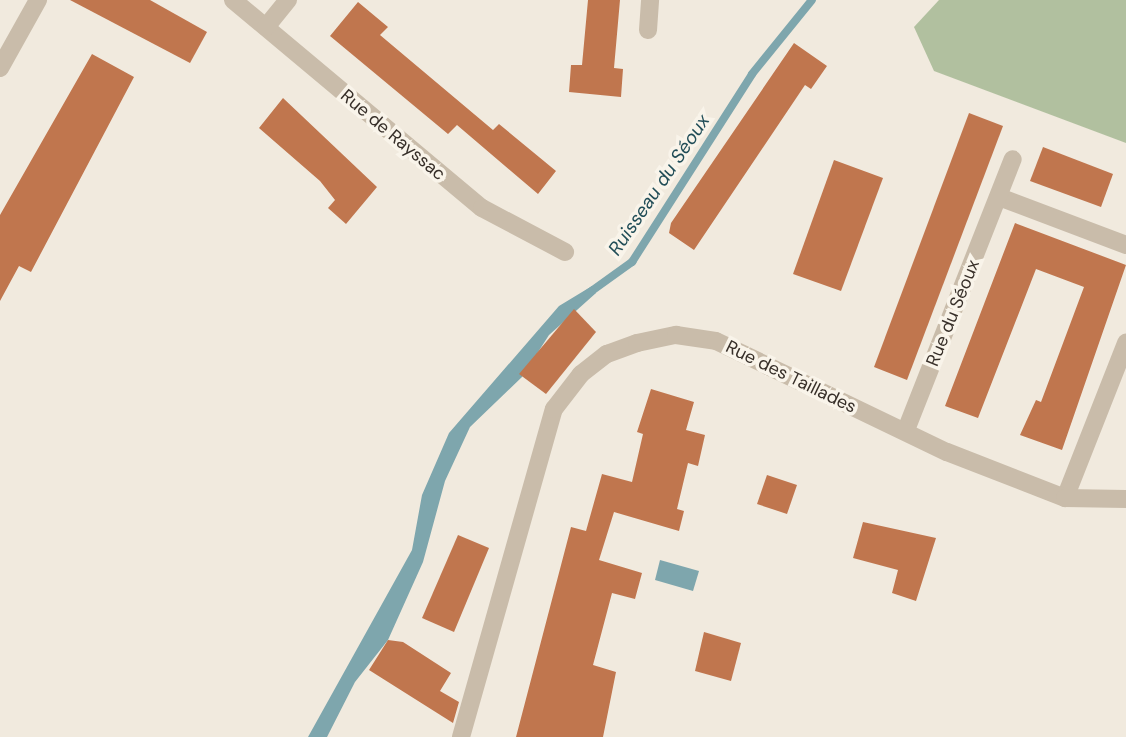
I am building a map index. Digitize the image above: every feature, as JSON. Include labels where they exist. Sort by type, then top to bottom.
[{"type":"street","points":[[0,68],[37,0]]},
{"type":"street","name":"Rue de Rayssac","points":[[233,0],[482,208],[565,252]]},
{"type":"street","points":[[266,27],[288,0]]},
{"type":"street","points":[[648,30],[650,0]]},
{"type":"street","name":"Rue du Séoux","points":[[906,430],[1013,159]]},
{"type":"street","points":[[999,197],[1126,244]]},
{"type":"street","name":"Rue des Taillades","points":[[461,737],[546,430],[565,393],[607,354],[676,335],[716,341],[906,430],[1065,498],[1126,499]]},
{"type":"street","points":[[1065,498],[1126,343]]},
{"type":"green space","points":[[939,0],[1126,0],[1126,143],[934,71],[914,27]]},
{"type":"water","points":[[592,286],[596,293],[549,335],[522,377],[470,427],[445,481],[423,562],[388,640],[355,682],[327,737],[308,737],[412,550],[422,495],[449,433],[559,306]]},
{"type":"water","points":[[660,560],[699,571],[693,591],[655,580]]},
{"type":"building","points":[[70,0],[150,0],[207,32],[190,63]]},
{"type":"building","points":[[588,0],[620,0],[614,68],[623,69],[621,97],[569,92],[571,65],[582,65]]},
{"type":"building","points":[[358,2],[388,27],[380,35],[493,130],[499,124],[556,171],[538,194],[457,125],[448,134],[330,36]]},
{"type":"building","points":[[794,43],[827,66],[811,89],[805,85],[694,250],[669,233],[671,223]]},
{"type":"building","points":[[92,54],[134,77],[31,272],[19,266],[0,301],[0,215]]},
{"type":"building","points":[[283,98],[377,187],[346,224],[328,208],[335,200],[320,181],[259,128]]},
{"type":"building","points":[[969,113],[1003,126],[907,380],[874,367]]},
{"type":"building","points":[[1043,147],[1113,174],[1101,207],[1030,181]]},
{"type":"building","points":[[834,160],[883,178],[841,291],[793,274]]},
{"type":"building","points":[[1015,223],[1126,265],[1062,450],[1020,435],[1036,400],[1041,402],[1084,287],[1036,269],[978,418],[945,406]]},
{"type":"building","points":[[574,309],[596,332],[546,394],[519,374]]},
{"type":"building","points":[[651,389],[694,402],[686,430],[705,435],[698,466],[688,463],[677,509],[684,511],[679,531],[614,512],[599,560],[642,573],[635,599],[612,593],[593,665],[616,672],[603,737],[516,737],[571,527],[586,531],[602,474],[632,482],[643,434],[637,432]]},
{"type":"building","points":[[767,475],[797,485],[787,514],[757,504]]},
{"type":"building","points":[[863,522],[936,538],[916,601],[892,593],[898,570],[853,558]]},
{"type":"building","points":[[458,535],[489,548],[454,632],[422,618]]},
{"type":"building","points":[[704,632],[741,643],[731,681],[695,671]]},
{"type":"building","points":[[388,640],[403,642],[451,673],[440,691],[459,702],[453,723],[369,670]]},
{"type":"waterway","name":"Ruisseau du Séoux","points":[[586,295],[632,262],[752,74],[812,0]]}]
